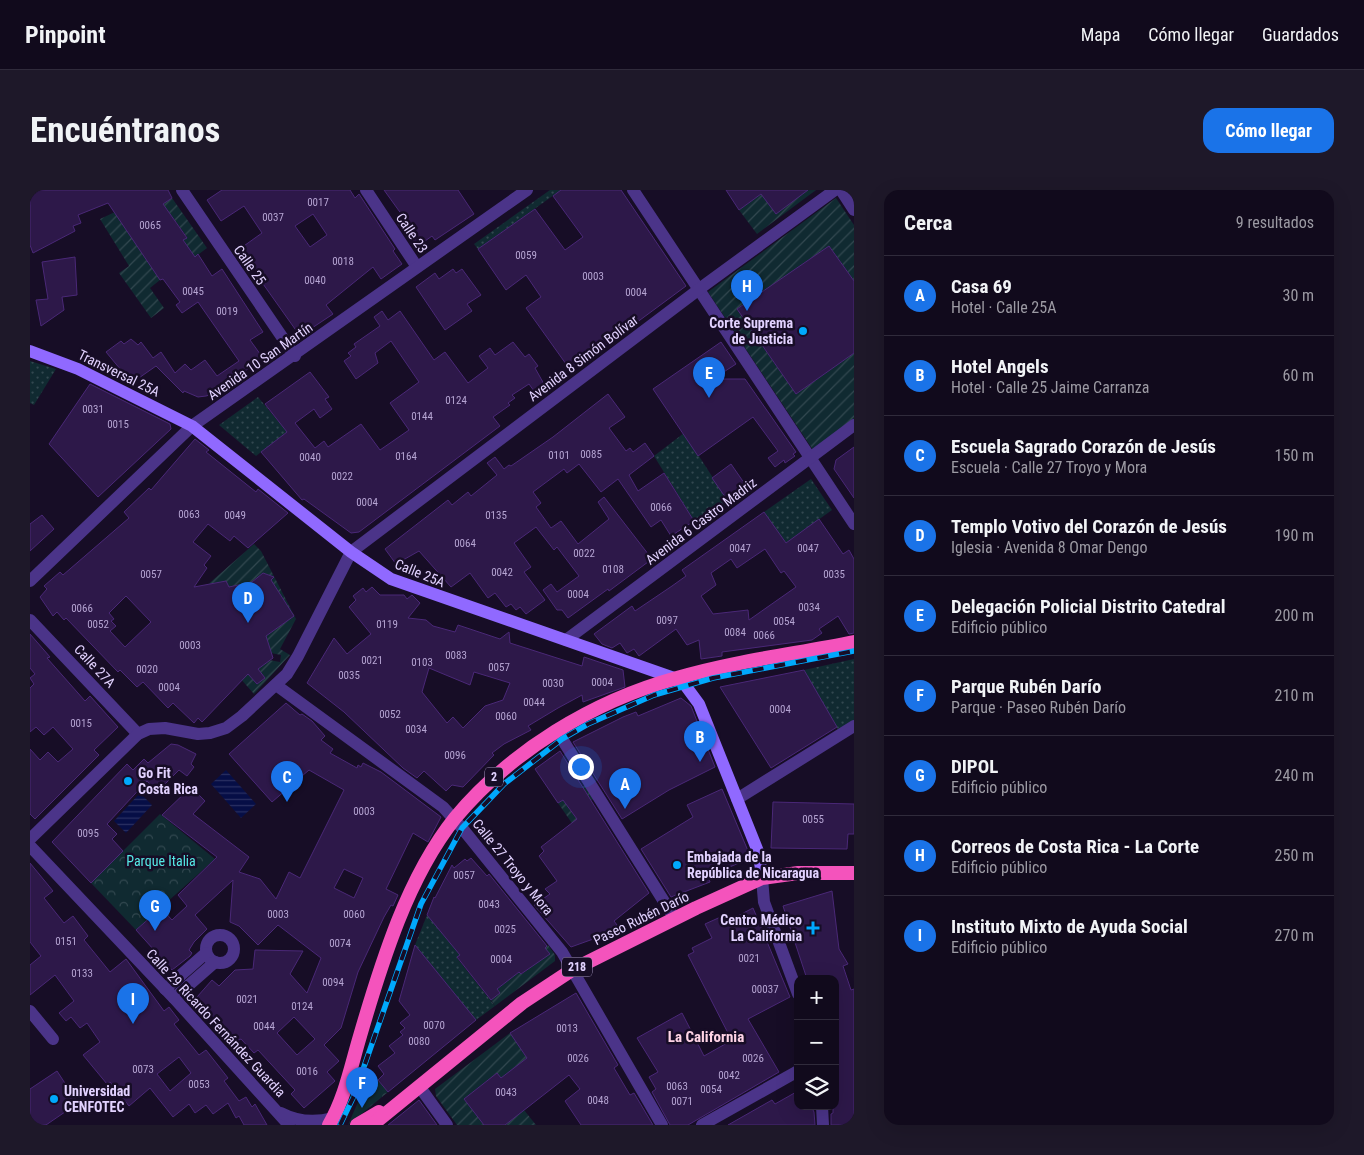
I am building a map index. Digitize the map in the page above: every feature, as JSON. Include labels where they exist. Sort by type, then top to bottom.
[{"type":"highway","name":"2","points":[[331,1122],[342,1096],[372,996],[398,920],[425,865],[454,819],[492,779],[520,756],[557,731],[587,714],[674,678],[704,670],[854,642]]},
{"type":"highway","name":"Paseo Rubén Darío","points":[[372,1125],[522,1003],[572,970],[762,878],[798,873],[854,873]]},
{"type":"highway","points":[[357,1125],[416,1088]]},
{"type":"main road","name":"Transversal 25A","points":[[30,351],[78,369],[192,426]]},
{"type":"main road","name":"Calle 25A","points":[[192,426],[351,552],[384,574],[414,588],[674,678]]},
{"type":"main road","points":[[674,678],[684,685],[699,704],[759,854],[762,878]]},
{"type":"street","name":"Calle 25","points":[[182,190],[295,356]]},
{"type":"street","name":"Calle 23","points":[[366,190],[417,268]]},
{"type":"street","name":"Avenida 10 San Martín","points":[[30,581],[192,426],[295,356],[527,190]]},
{"type":"street","points":[[633,190],[700,289],[809,459],[854,524]]},
{"type":"street","name":"Avenida 8 Simón Bolívar","points":[[351,552],[700,289],[835,190]]},
{"type":"street","points":[[841,190],[854,210]]},
{"type":"street","name":"Avenida 6 Castro Madriz","points":[[566,640],[854,425]]},
{"type":"street","points":[[30,840],[138,734],[149,729],[165,728],[198,734],[219,731],[242,716],[276,685],[298,656],[351,552]]},
{"type":"street","name":"Calle 27A","points":[[30,620],[138,734]]},
{"type":"street","name":"Calle 27 Troyo y Mora","points":[[276,685],[442,807],[454,819],[562,952],[662,1125]]},
{"type":"street","points":[[737,799],[854,726]]},
{"type":"street","points":[[557,731],[675,919]]},
{"type":"street","name":"Calle 29 Ricardo Fernández Guardia","points":[[30,846],[170,994],[289,1125]]},
{"type":"street","points":[[762,878],[764,902],[794,983]]},
{"type":"street","points":[[170,994],[211,958]]},
{"type":"street","points":[[30,1011],[53,1039]]},
{"type":"street","points":[[702,1125],[794,1073]]},
{"type":"street","points":[[416,1088],[447,1125]]},
{"type":"street","points":[[822,1110],[822,1125]]},
{"type":"street","name":"Calle 29 Ricardo Fernández Guardia","points":[[277,1111],[304,1121],[331,1122]]},
{"type":"green space","points":[[550,190],[561,190],[478,249],[474,244]]},
{"type":"green space","points":[[816,190],[757,234],[739,210],[765,191]]},
{"type":"green space","points":[[172,198],[207,248],[195,257],[183,240],[187,237],[163,204]]},
{"type":"green space","points":[[836,198],[854,225],[854,281],[829,246],[737,310],[796,394],[854,353],[854,419],[813,450],[708,292]]},
{"type":"green space","points":[[115,212],[160,280],[150,288],[164,308],[151,318],[119,273],[129,266],[100,219]]},
{"type":"green space","points":[[30,361],[56,369],[34,405],[30,403]]},
{"type":"green space","points":[[258,397],[287,432],[256,456],[219,425]]},
{"type":"green space","points":[[684,433],[730,504],[698,527],[654,456]]},
{"type":"green space","points":[[811,479],[832,510],[786,543],[764,512]]},
{"type":"green space","points":[[254,544],[261,551],[296,619],[280,649],[290,655],[254,694],[232,669],[239,663],[257,684],[265,678],[258,669],[269,660],[280,662],[281,655],[271,653],[266,636],[294,616],[271,580],[274,577],[263,573],[252,582],[232,587],[231,590],[226,581],[208,584]]},
{"type":"green space","points":[[208,584],[212,645],[197,594]]},
{"type":"green space","points":[[854,659],[854,721],[839,731],[804,670]]},
{"type":"green space","points":[[586,785],[594,799],[569,809],[580,823],[578,832],[558,803]]},
{"type":"green space","name":"Parque Italia","points":[[160,814],[215,859],[136,930],[91,883]]},
{"type":"green space","points":[[427,915],[460,955],[457,958],[495,1006],[476,1020],[415,945]]},
{"type":"green space","points":[[548,945],[555,955],[555,961],[495,1006],[491,1000],[500,993],[497,989],[519,972],[522,974],[549,954],[545,948]]},
{"type":"green space","points":[[510,1033],[527,1058],[503,1081],[497,1073],[464,1099],[484,1125],[457,1125],[436,1096],[435,1089]]},
{"type":"green space","points":[[371,1072],[388,1092],[348,1125]]},
{"type":"green space","points":[[524,1110],[536,1125],[505,1125],[501,1120]]},
{"type":"shaded area","points":[[226,770],[256,804],[241,818],[211,784]]},
{"type":"shaded area","points":[[140,793],[152,805],[126,833],[114,821]]},
{"type":"building","points":[[40,190],[168,190],[172,198],[163,204],[187,238],[183,240],[195,257],[198,254],[212,276],[222,269],[263,332],[250,340],[263,358],[213,394],[206,396],[198,397],[184,391],[183,393],[156,366],[136,380],[126,376],[106,352],[121,341],[124,344],[131,339],[138,345],[141,342],[153,358],[161,352],[175,373],[185,364],[191,370],[205,360],[217,376],[239,361],[198,302],[182,313],[176,305],[180,302],[163,279],[160,280],[108,203],[78,215],[81,223],[73,226],[75,231],[33,253],[30,245],[30,195]]},
{"type":"building","points":[[222,190],[350,190],[355,198],[359,194],[395,249],[393,251],[402,264],[381,279],[373,267],[326,305],[333,314],[300,336],[256,274],[258,273],[241,248],[262,233],[244,206],[221,221],[207,200]],"holes":[[[313,214],[327,235],[310,247],[295,226]]]},
{"type":"building","points":[[384,190],[458,190],[474,214],[435,240],[432,236],[418,246],[411,237],[409,239],[395,220],[402,215]]},
{"type":"building","points":[[561,190],[621,190],[686,286],[571,371],[526,308],[541,297],[526,275],[506,290],[478,249],[535,209],[565,250],[583,237],[553,196]]},
{"type":"building","points":[[726,190],[808,190],[776,214],[761,194],[739,210]]},
{"type":"building","name":"Corte Suprema de Justicia","points":[[829,246],[854,281],[854,353],[796,394],[737,309]]},
{"type":"building","points":[[75,257],[77,295],[62,297],[64,310],[41,326],[36,300],[48,299],[42,262]]},
{"type":"building","points":[[453,269],[456,273],[462,269],[481,295],[467,304],[472,311],[445,330],[416,287],[435,273],[439,279]]},
{"type":"building","points":[[382,311],[388,320],[400,311],[434,360],[445,352],[468,383],[488,368],[479,356],[490,348],[495,355],[513,342],[525,357],[529,354],[538,366],[535,368],[544,384],[534,391],[529,384],[512,395],[515,398],[508,403],[510,405],[493,417],[500,426],[359,532],[351,533],[304,499],[302,500],[261,452],[287,432],[265,404],[310,372],[329,397],[325,399],[332,409],[320,418],[314,409],[295,423],[315,448],[324,441],[328,447],[361,424],[380,450],[409,430],[390,403],[419,382],[391,341],[375,353],[378,363],[356,379],[344,361],[351,356],[348,353],[356,347],[354,344],[380,326],[374,317]]},
{"type":"building","points":[[721,342],[736,364],[713,379],[745,379],[796,452],[793,454],[795,456],[785,463],[784,460],[775,467],[768,458],[778,451],[753,417],[698,456],[653,389]]},
{"type":"building","points":[[90,384],[170,424],[171,429],[98,497],[49,444]]},
{"type":"building","points":[[608,394],[625,417],[609,428],[626,451],[630,448],[633,452],[645,443],[654,456],[629,475],[638,491],[664,473],[694,521],[671,536],[661,520],[651,527],[618,479],[601,492],[579,464],[567,473],[564,469],[533,492],[541,503],[536,507],[551,528],[561,521],[578,544],[609,519],[598,502],[604,497],[652,559],[568,618],[562,610],[557,610],[543,590],[551,584],[557,592],[579,576],[557,547],[554,550],[536,527],[514,543],[531,567],[524,572],[545,600],[526,614],[520,607],[516,610],[511,604],[506,607],[495,593],[488,598],[470,573],[451,587],[419,551],[396,564],[385,549],[448,500],[452,505],[468,492],[471,496],[497,475],[487,463],[495,457],[504,469],[509,465],[511,466],[553,437]]},
{"type":"building","points":[[195,439],[209,450],[206,452],[256,492],[258,489],[288,513],[248,548],[234,536],[230,541],[208,524],[193,542],[211,556],[204,565],[207,568],[194,587],[226,581],[229,587],[252,582],[263,573],[274,577],[271,580],[294,616],[266,636],[273,658],[258,669],[265,678],[257,684],[248,674],[202,722],[198,718],[194,723],[173,703],[168,708],[143,682],[137,687],[120,670],[118,672],[66,618],[64,620],[57,612],[53,616],[40,597],[47,589],[44,586],[60,572],[63,575],[129,518],[124,512],[149,488],[151,490]],"holes":[[[126,596],[151,622],[125,647],[110,631],[116,626],[111,621],[114,619],[109,613]]]},
{"type":"building","points":[[854,447],[854,498],[834,469],[836,460]]},
{"type":"building","points":[[731,464],[749,490],[730,504],[712,478]]},
{"type":"building","points":[[764,512],[786,543],[819,519],[843,554],[849,550],[854,559],[854,633],[849,634],[838,616],[819,629],[822,633],[812,640],[722,652],[722,656],[701,659],[699,640],[687,645],[676,629],[639,656],[634,649],[627,653],[620,643],[612,648],[602,644],[594,634],[632,606],[635,611],[686,576],[682,570]],"holes":[[[765,549],[781,573],[784,571],[796,587],[749,620],[748,610],[713,614],[701,596],[716,585],[711,573],[731,559],[737,568]]]},
{"type":"building","points":[[42,515],[54,529],[30,551],[30,524]]},
{"type":"building","points":[[372,587],[380,595],[404,595],[407,599],[412,595],[420,603],[408,618],[426,620],[433,626],[455,632],[458,625],[500,639],[509,632],[510,643],[582,666],[584,657],[623,670],[625,687],[583,702],[582,695],[558,708],[528,726],[531,730],[504,744],[492,753],[494,755],[463,787],[452,785],[446,791],[424,771],[417,778],[403,768],[344,712],[307,683],[334,638],[347,654],[371,634],[349,607],[356,600],[353,596],[363,588],[366,592]],"holes":[[[429,668],[470,685],[474,672],[510,683],[503,700],[485,706],[463,728],[453,717],[447,723],[422,692]]]},
{"type":"building","points":[[30,634],[50,657],[47,658],[85,701],[90,696],[118,727],[94,750],[99,755],[35,819],[30,814],[30,749],[40,760],[48,752],[58,762],[73,749],[53,727],[44,735],[36,727],[30,732],[30,688],[34,684],[30,678],[35,674],[30,668]]},
{"type":"building","points":[[804,670],[837,727],[771,768],[720,687]]},
{"type":"building","points":[[681,698],[691,706],[715,767],[669,790],[622,819],[573,742],[623,717],[636,712],[638,716]]},
{"type":"building","points":[[286,703],[300,715],[302,714],[312,721],[325,736],[321,740],[333,749],[330,753],[357,768],[358,765],[361,767],[363,763],[381,772],[441,817],[428,842],[413,833],[386,889],[398,895],[393,906],[391,905],[384,917],[358,972],[341,1028],[324,1045],[339,1061],[327,1072],[335,1081],[304,1108],[291,1094],[295,1090],[258,1050],[254,1053],[241,1039],[237,1041],[202,1005],[204,1004],[197,997],[212,980],[219,986],[235,970],[253,969],[255,950],[303,951],[290,974],[307,993],[321,958],[278,925],[258,945],[239,926],[230,922],[233,880],[195,915],[207,929],[194,942],[189,950],[192,953],[190,956],[172,970],[136,930],[161,908],[172,920],[187,906],[178,895],[217,857],[162,815],[191,787],[205,801],[193,814],[249,857],[239,872],[260,879],[276,899],[289,872],[300,878],[344,790],[309,770],[272,802],[229,754]],"holes":[[[344,869],[363,878],[354,898],[334,888]],[[294,1017],[315,1039],[297,1055],[277,1033]]]},
{"type":"building","points":[[171,744],[178,745],[196,754],[191,764],[194,767],[187,776],[179,770],[157,792],[147,781],[107,824],[117,834],[112,839],[123,851],[91,883],[52,842],[127,764],[133,770],[144,759],[148,763]]},
{"type":"building","points":[[560,751],[649,893],[614,921],[617,925],[607,933],[605,931],[596,938],[571,947],[534,905],[550,894],[545,889],[557,881],[539,856],[544,851],[541,847],[577,819],[563,800],[558,803],[535,769]]},
{"type":"building","points":[[722,789],[751,858],[708,876],[710,882],[671,897],[641,849],[693,817],[687,805]]},
{"type":"building","points":[[773,802],[854,804],[854,834],[848,834],[847,849],[771,848]]},
{"type":"building","points":[[471,858],[487,876],[489,874],[547,946],[545,948],[550,954],[521,974],[519,972],[497,989],[500,993],[491,1000],[457,957],[460,955],[427,915],[434,897],[452,865],[454,868],[465,859],[467,861]]},
{"type":"building","points":[[30,863],[53,891],[44,898],[64,923],[73,916],[88,936],[84,940],[110,972],[126,959],[164,1011],[169,1007],[179,1020],[174,1024],[199,1055],[206,1050],[228,1078],[224,1081],[239,1101],[246,1097],[252,1107],[255,1104],[267,1125],[244,1125],[239,1116],[236,1118],[228,1103],[213,1114],[206,1105],[195,1113],[189,1104],[173,1117],[150,1088],[129,1106],[110,1082],[107,1084],[83,1055],[100,1042],[87,1023],[80,1028],[71,1017],[66,1021],[59,1013],[74,1001],[55,975],[30,995],[30,965],[41,956],[30,942]],"holes":[[[179,1057],[191,1073],[170,1091],[157,1074]]]},
{"type":"building","points":[[832,891],[839,949],[848,964],[843,966],[851,990],[854,989],[854,1125],[831,1125],[833,1110],[839,1110],[839,975],[806,975],[783,906]]},
{"type":"building","points":[[753,908],[790,997],[748,1019],[779,1072],[688,1125],[670,1125],[652,1092],[656,1089],[649,1077],[658,1072],[637,1038],[682,1013],[704,1056],[727,1043],[724,1038],[729,1035],[688,955],[694,952],[692,948],[712,938],[705,924],[725,915],[728,921]]},
{"type":"building","points":[[415,945],[476,1020],[388,1092],[378,1080],[384,1074],[378,1066],[395,1053],[389,1046],[403,1035],[400,1032],[405,1028],[400,1023],[410,1015],[399,1001]]},
{"type":"building","points":[[576,993],[618,1065],[614,1068],[630,1095],[634,1093],[653,1125],[581,1125],[565,1101],[580,1089],[569,1075],[505,1125],[484,1125],[464,1099],[497,1073],[501,1078],[527,1058],[510,1033]]},
{"type":"building","name":"Universidad CENFOTEC","points":[[57,1071],[78,1103],[46,1125],[30,1125],[30,1089]]},
{"type":"building","points":[[794,1093],[794,1110],[813,1110],[815,1125],[728,1125],[772,1100],[775,1104]]},
{"type":"building","points":[[419,1100],[437,1125],[388,1125]]},
{"type":"railway","points":[[340,1125],[353,1098],[421,904],[462,828],[504,784],[562,739],[588,724],[654,695],[713,678],[854,651]]},
{"type":"place","name":"Correos de Costa Rica - La Corte","points":[[747,311]]},
{"type":"place","name":"Corte Suprema de Justicia","points":[[803,331]]},
{"type":"place","name":"Delegación Policial Distrito Catedral","points":[[709,398]]},
{"type":"place","name":"Templo Votivo del Corazón de Jesús","points":[[248,623]]},
{"type":"place","name":"Hotel Angels","points":[[700,762]]},
{"type":"place","name":"Go Fit Costa Rica","points":[[128,781]]},
{"type":"place","name":"Escuela Sagrado Corazón de Jesús","points":[[287,802]]},
{"type":"place","name":"Casa 69","points":[[625,809]]},
{"type":"place","name":"Embajada de la República de Nicaragua","points":[[677,865]]},
{"type":"place","name":"Centro Médico La California","points":[[813,928]]},
{"type":"place","name":"DIPOL","points":[[155,931]]},
{"type":"place","name":"Instituto Mixto de Ayuda Social","points":[[133,1024]]},
{"type":"place","name":"Universidad CENFOTEC","points":[[54,1099]]},
{"type":"place","name":"Parque Rubén Darío","points":[[362,1108]]},
{"type":"district","name":"La California","points":[[706,1037]]}]
